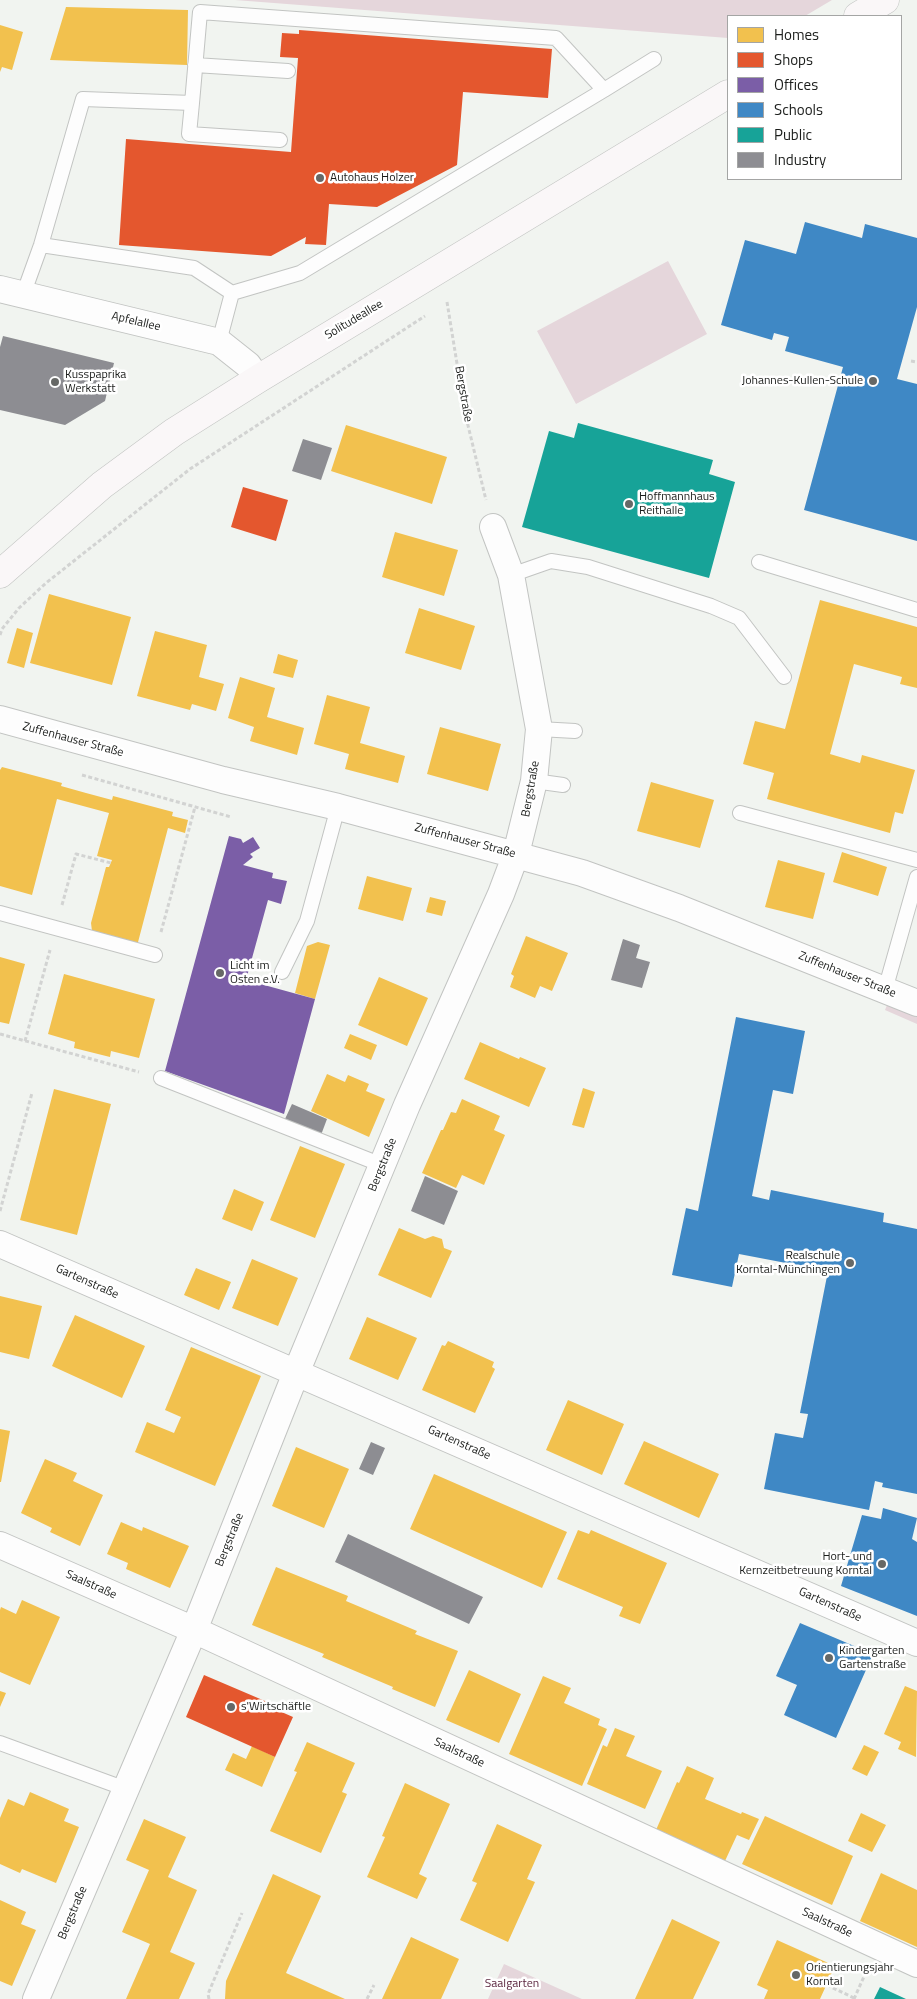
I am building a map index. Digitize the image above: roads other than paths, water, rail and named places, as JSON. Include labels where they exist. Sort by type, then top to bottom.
[{"type":"main road","points":[[860,15],[885,0]]},
{"type":"main road","name":"Solitudeallee","points":[[0,574],[102,485],[174,432],[727,95]]},
{"type":"street","name":"Apfelallee","points":[[12,292],[219,342],[248,365],[258,379]]},
{"type":"street","name":"Bergstraße","points":[[36,1999],[194,1630],[296,1373],[382,1165],[501,894],[516,854],[534,781],[539,729],[511,576],[493,527]]},
{"type":"street","name":"Zuffenhauser Straße","points":[[0,719],[223,780],[338,807],[582,873],[679,908],[917,1003]]},
{"type":"street","name":"Gartenstraße","points":[[0,1244],[917,1643]]},
{"type":"street","name":"Saalstraße","points":[[0,1545],[194,1630],[917,1964]]},
{"type":"lane","points":[[280,140],[189,134],[200,12],[556,38],[604,90]]},
{"type":"lane","points":[[41,245],[194,268],[232,293],[300,273],[654,59]]},
{"type":"lane","points":[[195,65],[288,71]]},
{"type":"lane","points":[[12,292],[41,245],[83,99],[192,103]]},
{"type":"lane","points":[[219,342],[232,293]]},
{"type":"lane","points":[[511,576],[551,561],[560,562],[588,567],[711,606],[739,618],[784,677]]},
{"type":"lane","points":[[759,562],[917,610]]},
{"type":"lane","points":[[539,729],[575,731]]},
{"type":"lane","points":[[534,781],[563,785]]},
{"type":"lane","points":[[282,972],[307,921],[338,807]]},
{"type":"lane","points":[[740,813],[917,860]]},
{"type":"lane","points":[[885,990],[917,877]]},
{"type":"lane","points":[[0,913],[155,955]]},
{"type":"lane","points":[[161,1078],[382,1165]]},
{"type":"lane","points":[[0,1743],[126,1789]]},
{"type":"place","name":"Autohaus Holzer","points":[[320,178]]},
{"type":"place","name":"Johannes-Kullen-Schule","points":[[873,381]]},
{"type":"place","name":"Kusspaprika Werkstatt","points":[[55,382]]},
{"type":"place","name":"Hoffmannhaus Reithalle","points":[[629,504]]},
{"type":"place","name":"Licht im Osten e.V.","points":[[220,973]]},
{"type":"place","name":"Realschule Korntal-Münchingen","points":[[850,1263]]},
{"type":"place","name":"Hort- und Kernzeitbetreuung Korntal","points":[[882,1564]]},
{"type":"place","name":"Kindergarten Gartenstraße","points":[[829,1658]]},
{"type":"place","name":"s'Wirtschäftle","points":[[231,1707]]},
{"type":"place","name":"Orientierungsjahr Korntal","points":[[796,1975]]},
{"type":"park label","name":"Saalgarten","points":[[512,1984]]}]
